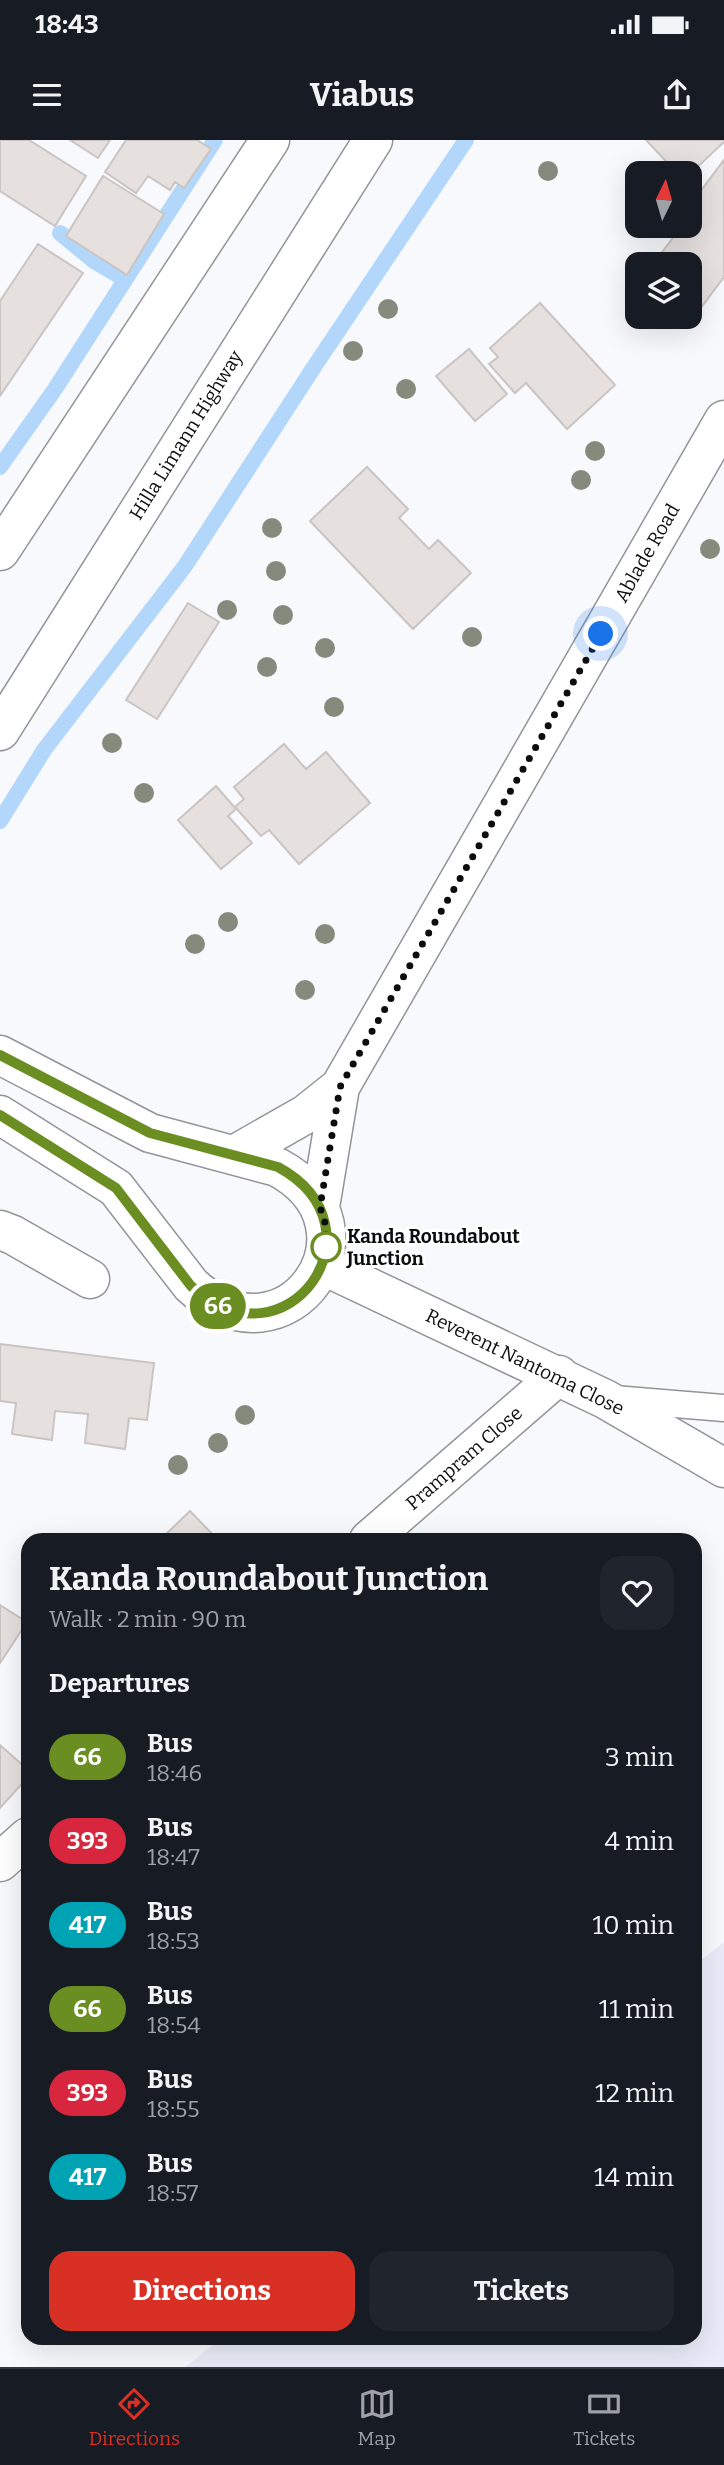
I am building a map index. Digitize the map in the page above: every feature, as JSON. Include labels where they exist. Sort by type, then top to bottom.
[{"type":"street","points":[[0,551],[270,140]]},
{"type":"street","name":"Hilla Limann Highway","points":[[0,731],[373,140]]},
{"type":"street","name":"Ablade Road","points":[[320,1207],[340,1087],[724,420]]},
{"type":"street","points":[[0,1055],[150,1133],[278,1167],[295,1176],[310,1190],[320,1207],[326,1226],[322,1265],[313,1282],[299,1297],[282,1308],[263,1313],[242,1314],[223,1309],[191,1286],[116,1188],[0,1115]]},
{"type":"street","name":"Ablade Road","points":[[234,1155],[306,1114],[340,1087]]},
{"type":"street","points":[[0,1230],[90,1279]]},
{"type":"street","name":"Reverent Nantoma Close","points":[[322,1265],[559,1375],[724,1468]]},
{"type":"street","name":"Prampram Close","points":[[377,1533],[559,1375]]},
{"type":"street","points":[[0,1862],[21,1844]]},
{"type":"lane","points":[[605,1399],[724,1408]]},
{"type":"shaded area","points":[[724,1942],[724,2367],[185,2367],[213,2345],[702,2345],[702,1959]]},
{"type":"building","points":[[0,140],[29,140],[86,176],[55,226],[0,191]]},
{"type":"building","points":[[70,140],[110,140],[98,158]]},
{"type":"building","points":[[126,140],[197,140],[211,149],[184,188],[175,182],[170,190],[148,176],[136,193],[105,172]]},
{"type":"building","points":[[646,140],[724,140],[702,163],[666,161]]},
{"type":"building","points":[[724,160],[724,277],[702,306],[702,252],[662,252],[673,238],[702,238],[702,189]]},
{"type":"building","points":[[103,176],[164,214],[127,275],[66,236]]},
{"type":"building","points":[[38,244],[83,273],[0,396],[0,301]]},
{"type":"building","points":[[540,303],[615,385],[567,429],[526,383],[515,393],[489,364],[498,357],[490,348]]},
{"type":"building","points":[[469,349],[507,394],[475,421],[436,376]]},
{"type":"building","points":[[367,467],[408,509],[399,518],[429,549],[438,540],[471,573],[413,629],[310,521]]},
{"type":"building","points":[[188,603],[219,622],[157,719],[126,700]]},
{"type":"building","points":[[284,744],[306,769],[326,752],[370,803],[299,864],[269,830],[261,836],[235,807],[244,799],[234,787]]},
{"type":"building","points":[[216,786],[236,809],[228,816],[252,843],[221,869],[178,820]]},
{"type":"building","points":[[0,1344],[154,1363],[147,1420],[129,1418],[125,1449],[85,1443],[88,1414],[55,1411],[52,1440],[12,1434],[16,1403],[0,1401]]},
{"type":"building","points":[[190,1511],[211,1533],[167,1533]]},
{"type":"building","points":[[0,1605],[21,1618],[21,1631],[0,1663]]},
{"type":"building","points":[[0,1745],[21,1764],[21,1785],[0,1808]]},
{"type":"waterway","points":[[0,467],[55,389],[215,140]]},
{"type":"waterway","points":[[0,821],[44,750],[185,566],[466,140]]},
{"type":"waterway","points":[[60,233],[94,261],[125,279]]},
{"type":"bus line","name":"66","points":[[0,1055],[150,1133],[278,1167],[295,1176],[310,1190],[320,1207],[326,1226],[322,1265],[313,1282],[299,1297],[282,1308],[263,1313],[242,1314],[223,1309],[191,1286],[116,1188],[0,1115]]},
{"type":"place","name":"Kanda Roundabout Junction","points":[[326,1247]]},
{"type":"route","points":[[326,1247],[326,1226],[320,1207],[340,1087],[601,634]]}]
